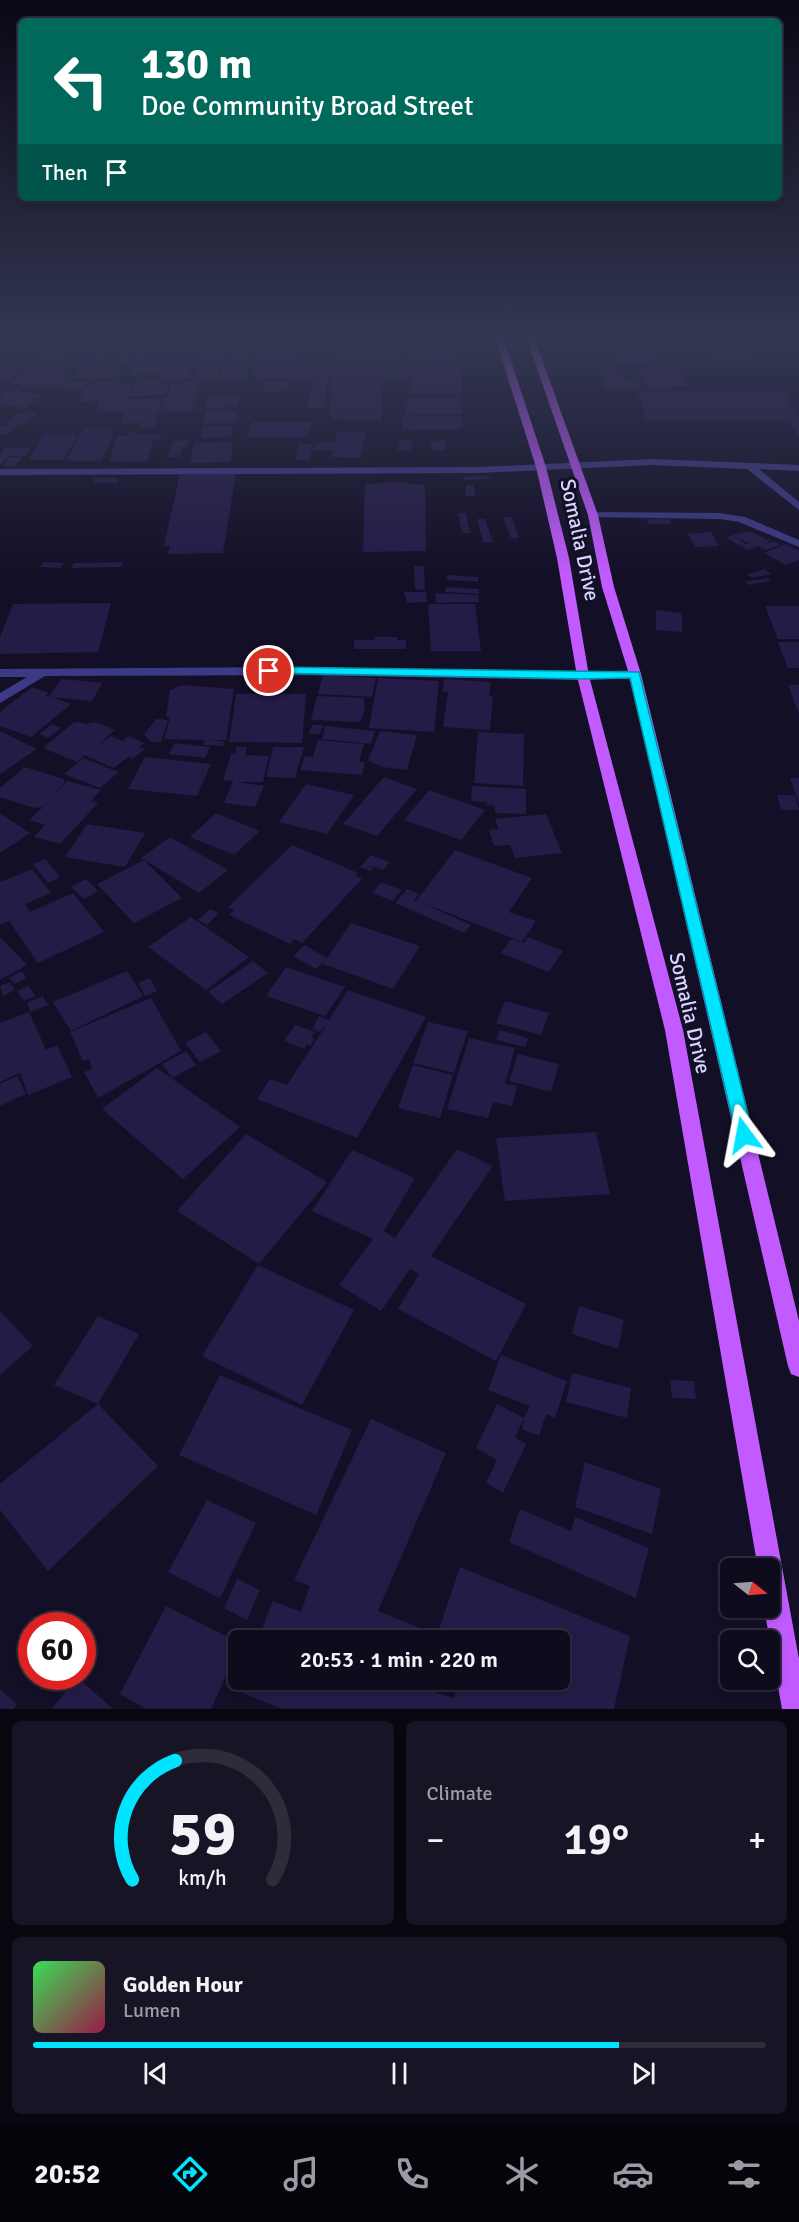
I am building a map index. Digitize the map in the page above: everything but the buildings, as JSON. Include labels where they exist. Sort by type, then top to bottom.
[{"type":"main road","name":"Somalia Drive","points":[[525,417],[541,467],[563,558],[583,676],[674,1030],[795,1709]]},
{"type":"main road","name":"Somalia Drive","points":[[559,417],[593,515],[608,587],[635,674],[799,1366]]},
{"type":"street","points":[[0,472],[480,470],[652,462],[799,468]]},
{"type":"street","points":[[748,465],[799,507]]},
{"type":"street","points":[[593,515],[720,516],[741,519],[799,544]]},
{"type":"street","points":[[0,674],[292,670],[583,676],[635,674]]},
{"type":"street","points":[[0,699],[42,672]]},
{"type":"route","points":[[269,671],[583,676],[635,674],[744,1135]]}]
